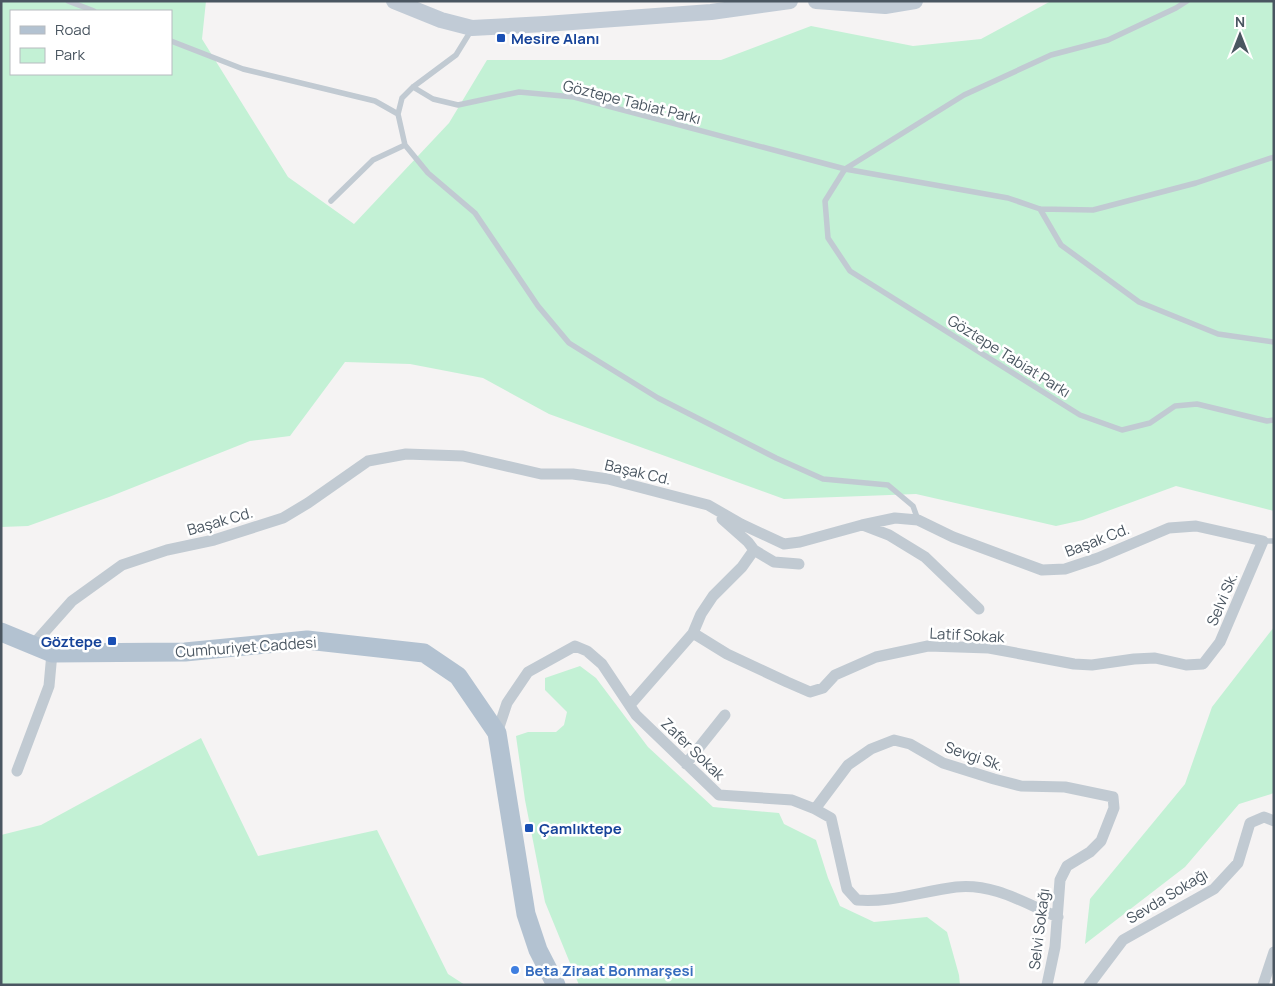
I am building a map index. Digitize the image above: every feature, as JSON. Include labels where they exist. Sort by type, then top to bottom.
[{"type":"main road","points":[[394,1],[441,20],[472,28],[711,12],[790,1]]},
{"type":"main road","points":[[816,1],[885,6],[915,1]]},
{"type":"main road","name":"Cumhuriyet Caddesi","points":[[1,632],[52,653],[185,652],[307,640],[424,653],[458,676],[496,732],[526,914],[538,950],[556,985]]},
{"type":"street","name":"Başak Cd.","points":[[32,646],[72,601],[122,565],[167,550],[214,540],[283,518],[368,461],[406,454],[463,456],[541,474],[573,474],[608,479],[708,506],[784,544],[800,542],[895,518],[918,520],[953,537],[1042,570],[1065,569],[1098,558],[1168,528],[1196,526],[1268,541]]},
{"type":"street","points":[[708,506],[748,542],[754,550],[774,562],[799,564]]},
{"type":"street","points":[[862,525],[889,535],[925,557],[979,609]]},
{"type":"street","name":"Selvi Sk.","points":[[1203,664],[1220,642],[1268,541]]},
{"type":"street","points":[[630,705],[693,633],[713,596],[742,567],[754,550]]},
{"type":"street","name":"Latif Sokak","points":[[693,633],[727,654],[810,692],[823,688],[834,675],[876,657],[928,646],[989,648],[1074,664],[1092,665],[1155,658],[1186,665],[1203,664]]},
{"type":"street","name":"Zafer Sokak","points":[[496,732],[507,703],[528,672],[575,646],[587,650],[602,664],[636,715],[719,795],[792,800],[815,809],[830,818],[847,889],[857,900],[874,901],[958,887],[996,890],[1058,916]]},
{"type":"street","points":[[17,771],[49,686],[52,653]]},
{"type":"street","points":[[686,764],[725,715]]},
{"type":"street","name":"Sevgi Sk.","points":[[815,809],[848,765],[870,749],[894,740],[910,744],[943,763],[994,780],[1021,786],[1065,787],[1113,797],[1114,808]]},
{"type":"street","name":"Selvi Sokağı","points":[[1047,985],[1055,946],[1060,880],[1067,866],[1090,852],[1101,841],[1114,808]]},
{"type":"street","name":"Sevda Sokağı","points":[[1089,985],[1123,940],[1214,889],[1238,863],[1250,823],[1264,817],[1274,821]]},
{"type":"street","points":[[1262,985],[1274,952]]},
{"type":"lane","points":[[68,1],[91,10]]},
{"type":"lane","name":"Göztepe Tabiat Parkı","points":[[1187,1],[1108,40],[1051,55],[964,95],[845,169],[825,201],[828,238],[850,271],[1080,415],[1122,430],[1150,423],[1175,406],[1197,404],[1267,421],[1274,420]]},
{"type":"lane","points":[[472,28],[456,55],[413,87],[402,98],[398,114],[405,144],[428,173],[475,213],[538,306],[569,343],[658,398],[815,476],[823,479],[888,485],[913,506],[918,520]]},
{"type":"lane","points":[[172,42],[243,69],[375,101],[398,114]]},
{"type":"lane","name":"Göztepe Tabiat Parkı","points":[[413,87],[433,99],[458,104],[519,92],[574,97],[845,169],[1008,198],[1040,209],[1093,210],[1196,183],[1274,157]]},
{"type":"lane","points":[[330,201],[373,160],[405,144]]},
{"type":"lane","points":[[1040,209],[1061,244],[1139,302],[1218,334],[1274,342]]},
{"type":"green space","points":[[1,1],[206,1],[202,39],[288,177],[354,224],[449,123],[487,60],[721,60],[811,26],[913,46],[981,39],[1051,1],[1274,1],[1274,511],[1176,486],[1083,520],[1056,526],[916,494],[784,499],[549,414],[483,378],[410,364],[345,362],[290,436],[250,441],[109,497],[28,526],[1,527]]},
{"type":"green space","points":[[1274,627],[1274,793],[1239,804],[1185,867],[1085,944],[1090,899],[1185,784],[1212,707]]},
{"type":"green space","points":[[580,666],[596,678],[648,747],[713,807],[779,813],[784,824],[816,840],[828,878],[840,906],[874,922],[927,917],[947,932],[960,985],[579,985],[545,902],[525,800],[516,736],[528,732],[556,732],[564,725],[567,712],[545,690],[545,678]]},
{"type":"green space","points":[[201,738],[258,856],[377,830],[448,974],[465,985],[1,985],[1,835],[41,825]]},
{"type":"place","name":"Mesire Alanı","points":[[501,38]]},
{"type":"place","name":"Göztepe","points":[[112,641]]},
{"type":"place","name":"Çamlıktepe","points":[[529,828]]},
{"type":"place","name":"Beta Ziraat Bonmarşesi","points":[[515,970]]}]
